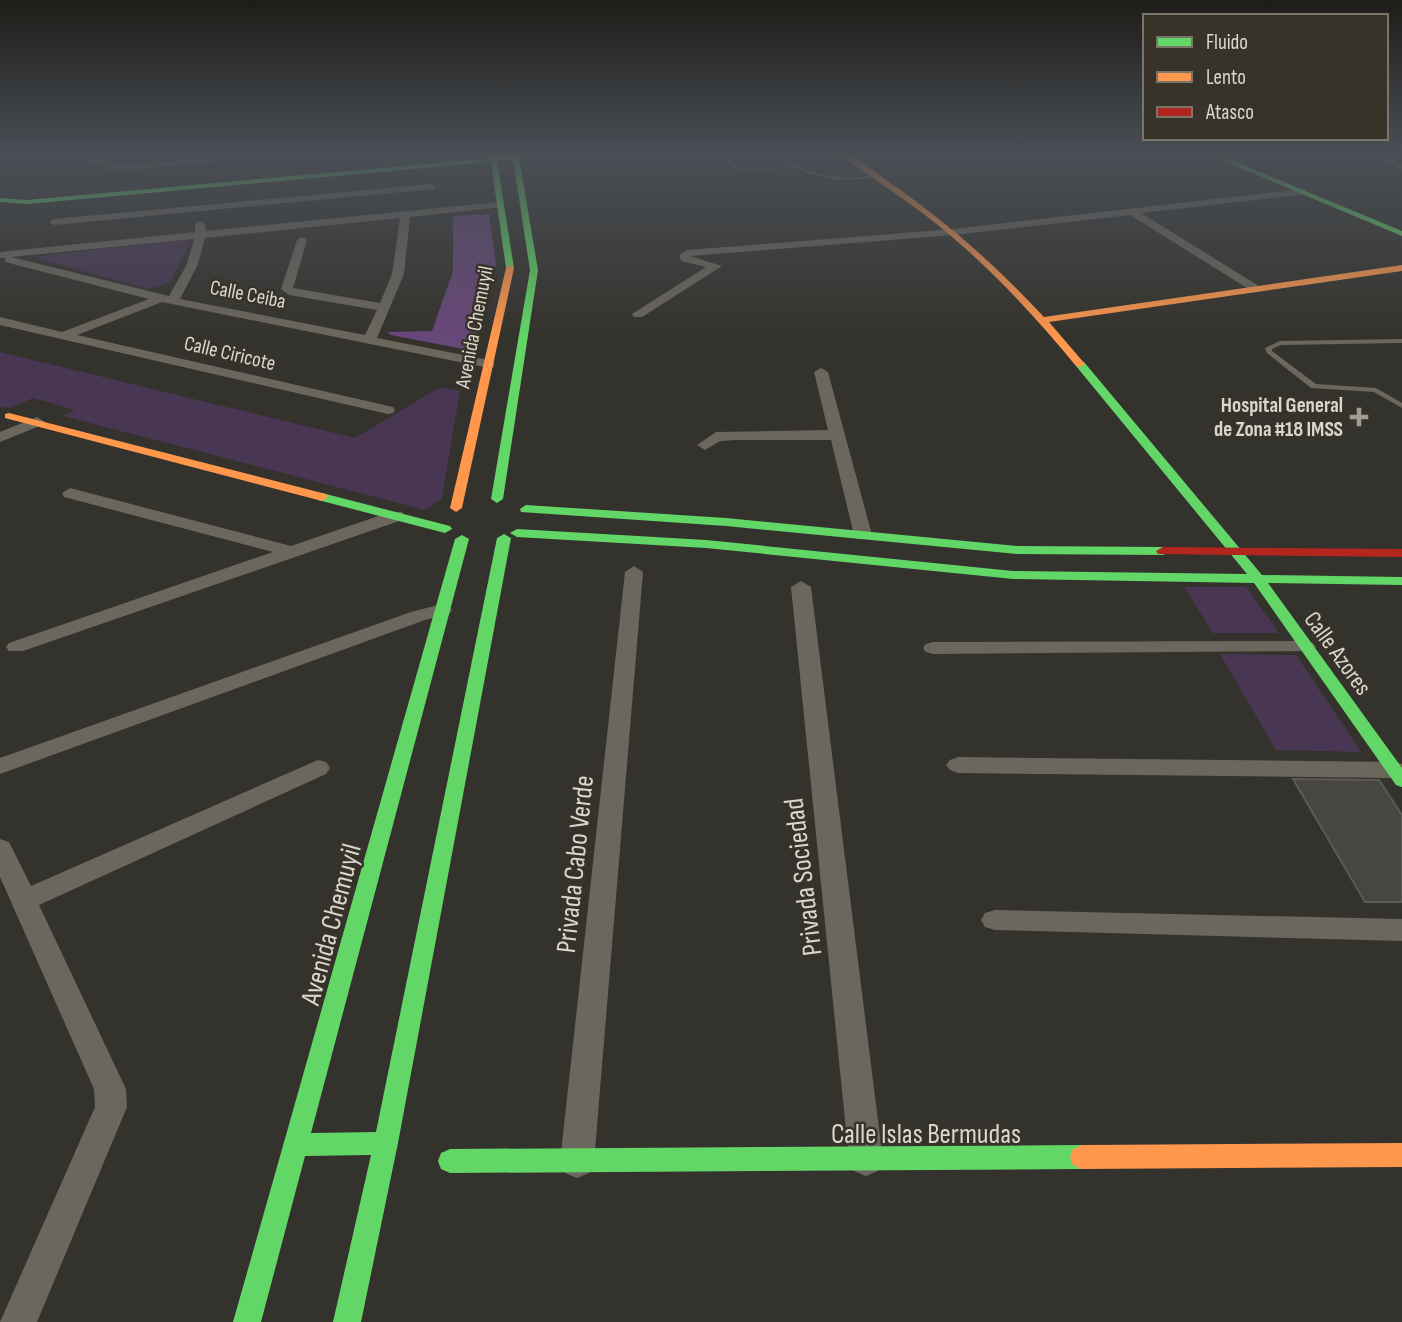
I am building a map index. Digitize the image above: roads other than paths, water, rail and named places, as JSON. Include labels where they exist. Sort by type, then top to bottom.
[{"type":"main road","name":"Avenida Chemuyil","points":[[445,529],[444,522],[456,508],[510,271],[501,215]]},
{"type":"main road","name":"Avenida Chemuyil","points":[[497,499],[534,270],[530,215]]},
{"type":"main road","name":"Calle Azores","points":[[930,215],[953,232],[1044,320],[1258,579],[1398,775]]},
{"type":"main road","points":[[1356,215],[1402,234]]},
{"type":"main road","points":[[1044,320],[1402,268]]},
{"type":"main road","points":[[510,271],[534,270]]},
{"type":"main road","points":[[5,418],[37,422],[445,529],[490,538],[706,544],[1013,575],[1402,581]]},
{"type":"main road","points":[[456,508],[475,501],[497,499],[526,509],[726,522],[1017,550],[1402,553]]},
{"type":"main road","points":[[490,538],[529,521],[526,509]]},
{"type":"main road","points":[[348,1322],[386,1143],[490,538]]},
{"type":"main road","name":"Avenida Chemuyil","points":[[247,1322],[442,610],[490,538]]},
{"type":"main road","points":[[297,1144],[386,1143]]},
{"type":"main road","name":"Calle Islas Bermudas","points":[[450,1161],[1402,1155]]},
{"type":"street","points":[[54,222],[129,215]]},
{"type":"street","points":[[63,336],[167,299],[191,265],[202,235],[199,215]]},
{"type":"street","points":[[0,256],[398,215]]},
{"type":"street","points":[[370,340],[398,274],[405,215]]},
{"type":"street","points":[[638,314],[716,267],[685,259],[684,255],[688,253],[953,232],[1108,215]]},
{"type":"street","points":[[1136,215],[1255,289]]},
{"type":"street","points":[[302,240],[287,289],[289,291],[383,307]]},
{"type":"street","name":"Calle Ceiba","points":[[0,256],[167,299],[489,364]]},
{"type":"street","name":"Calle Ciricote","points":[[0,321],[387,410]]},
{"type":"street","points":[[821,372],[863,535]]},
{"type":"street","points":[[0,437],[37,422]]},
{"type":"street","points":[[705,445],[716,437],[736,435],[839,435]]},
{"type":"street","points":[[70,493],[292,552]]},
{"type":"street","points":[[16,647],[396,516]]},
{"type":"street","name":"Privada Cabo Verde","points":[[577,1162],[634,572]]},
{"type":"street","name":"Privada Sociedad","points":[[801,587],[866,1160]]},
{"type":"street","points":[[0,766],[418,615],[442,610]]},
{"type":"street","points":[[933,648],[1306,647]]},
{"type":"street","points":[[958,765],[1398,775]]},
{"type":"street","points":[[25,900],[318,768]]},
{"type":"street","points":[[0,848],[110,1089],[111,1107],[18,1322]]},
{"type":"street","points":[[995,920],[1402,930]]},
{"type":"lane","points":[[1402,341],[1280,343],[1268,348],[1269,352],[1314,386],[1376,390],[1402,406]]},
{"type":"place","name":"Hospital General de Zona #18 IMSS","points":[[1359,417]]}]
